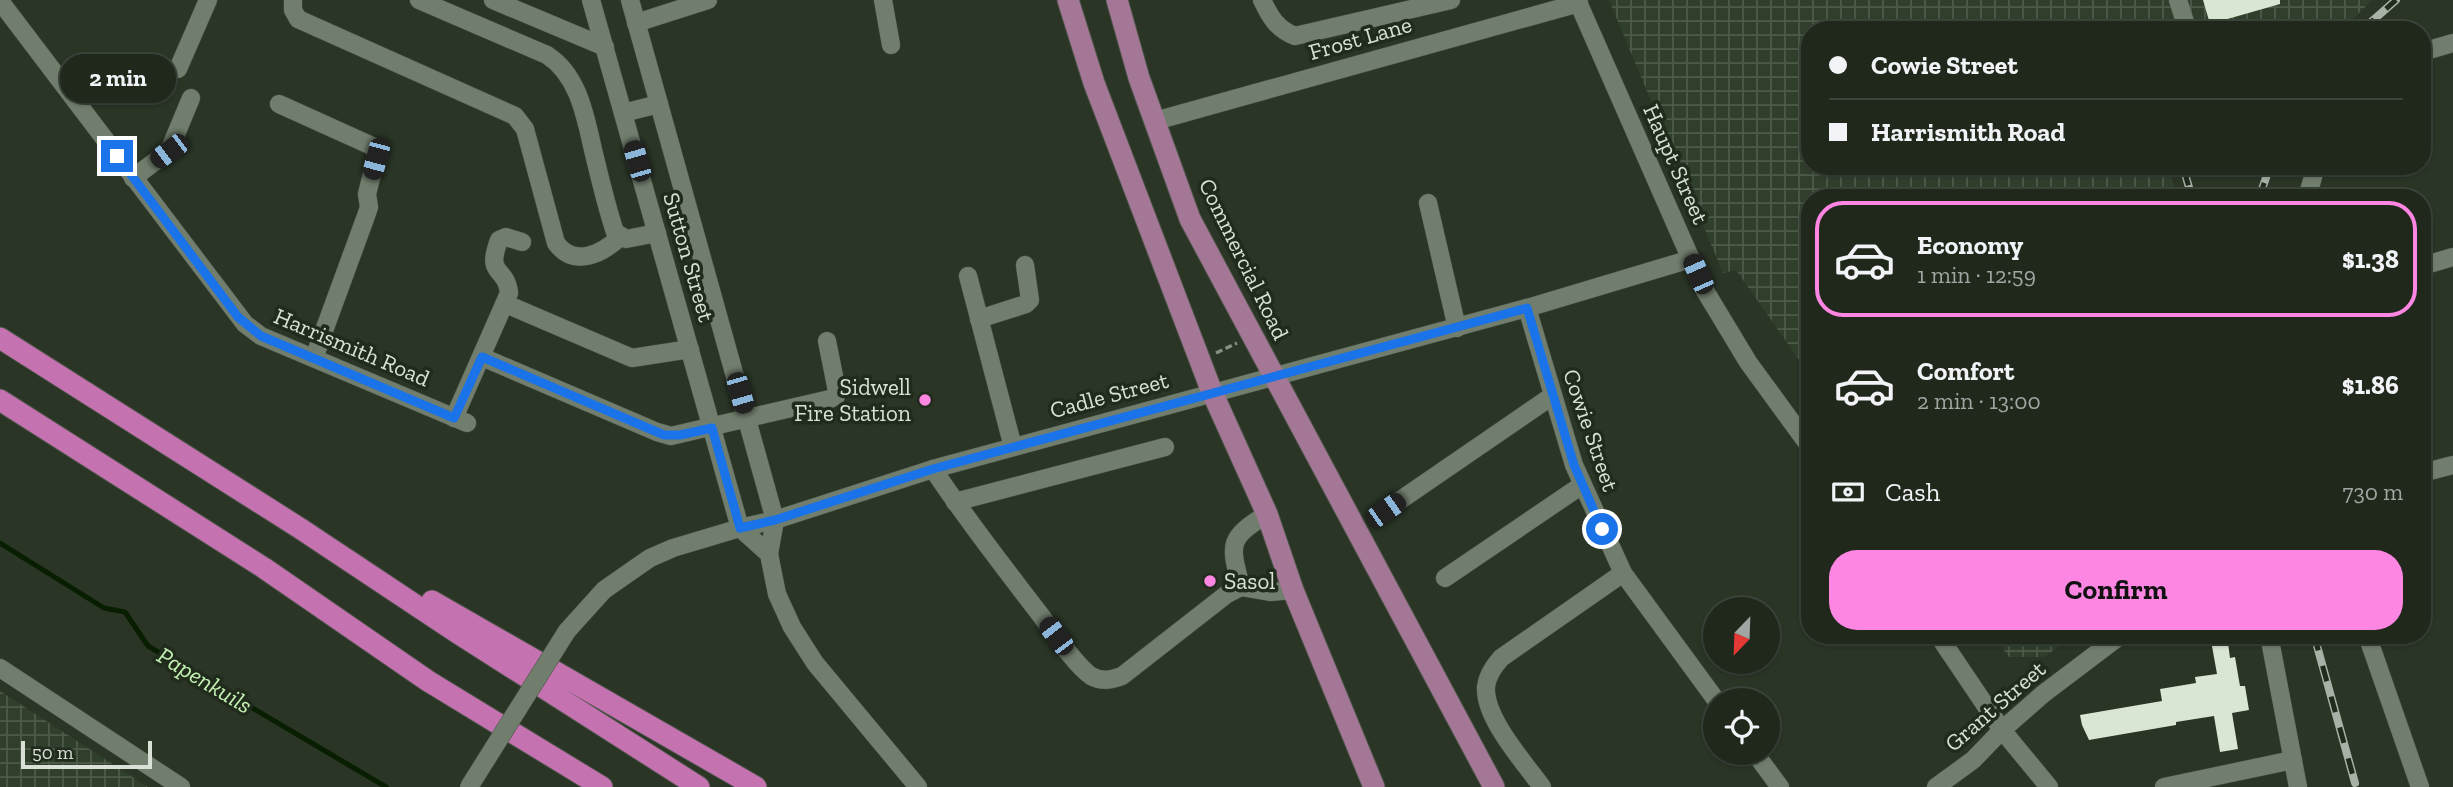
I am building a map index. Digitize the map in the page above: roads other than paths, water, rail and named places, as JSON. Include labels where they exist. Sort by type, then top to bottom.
[{"type":"highway","points":[[0,338],[699,787]]},
{"type":"highway","points":[[0,400],[264,568],[575,787]]},
{"type":"highway","points":[[301,529],[463,618],[756,787]]},
{"type":"highway","points":[[428,681],[603,787]]},
{"type":"main road","points":[[1068,0],[1094,83],[1212,392],[1267,514],[1293,590],[1374,787]]},
{"type":"main road","name":"Commercial Road","points":[[1117,0],[1139,78],[1190,219],[1494,787]]},
{"type":"street","points":[[178,69],[208,0]]},
{"type":"street","points":[[293,0],[293,10],[298,19],[515,116],[525,129],[556,243],[565,252],[579,258],[599,253],[620,237],[636,238],[657,233]]},
{"type":"street","points":[[419,0],[547,55],[568,75],[579,97],[606,205],[615,232],[620,237]]},
{"type":"street","points":[[493,0],[605,47]]},
{"type":"street","name":"Sutton Street","points":[[591,0],[740,528]]},
{"type":"street","name":"Sutton Street","points":[[630,0],[775,520]]},
{"type":"street","points":[[636,23],[708,0]]},
{"type":"street","points":[[883,0],[891,45]]},
{"type":"street","points":[[1262,0],[1271,19],[1281,31],[1295,36],[1451,0]]},
{"type":"street","points":[[2178,0],[2185,21]]},
{"type":"street","name":"Harrismith Road","points":[[0,1],[238,317],[261,336],[461,421],[482,357]]},
{"type":"street","name":"Frost Lane","points":[[1156,121],[1578,1]]},
{"type":"street","name":"Haupt Street","points":[[1578,1],[1691,259],[1724,325],[1748,362],[1801,429]]},
{"type":"street","points":[[2431,49],[2453,43]]},
{"type":"street","points":[[133,178],[169,151],[191,98]]},
{"type":"street","points":[[279,104],[372,146],[377,154],[367,194],[369,207],[314,358]]},
{"type":"street","points":[[624,113],[659,104]]},
{"type":"street","points":[[1428,203],[1457,328]]},
{"type":"street","points":[[522,242],[504,237],[499,240],[494,253],[494,265],[509,286],[506,304],[482,357],[664,435],[680,435],[830,400],[836,396],[837,391],[827,341]]},
{"type":"street","points":[[2431,263],[2453,257]]},
{"type":"street","name":"Cadle Street","points":[[470,787],[567,631],[604,590],[650,558],[673,548],[775,520],[933,469],[1457,328],[1691,259]]},
{"type":"street","points":[[979,319],[1026,304],[1030,300],[1025,265]]},
{"type":"street","points":[[968,276],[1013,447]]},
{"type":"street","points":[[506,304],[632,358],[690,349]]},
{"type":"street","name":"Cowie Street","points":[[1527,308],[1552,396],[1582,485],[1623,573],[1707,688]]},
{"type":"street","points":[[1386,510],[1552,396]]},
{"type":"street","points":[[955,502],[1165,447]]},
{"type":"street","points":[[2431,471],[2453,465]]},
{"type":"street","points":[[933,469],[1056,636],[1083,668],[1098,679],[1106,681],[1122,676],[1227,594],[1241,587],[1270,592],[1293,590]]},
{"type":"street","points":[[1445,578],[1582,485]]},
{"type":"street","points":[[1241,587],[1233,555],[1234,542],[1251,524],[1267,514]]},
{"type":"street","points":[[775,520],[769,554],[777,594],[792,627],[815,663],[918,787]]},
{"type":"street","points":[[740,528],[769,554]]},
{"type":"street","points":[[1542,787],[1492,715],[1486,687],[1490,674],[1501,658],[1623,573]]},
{"type":"street","points":[[1944,644],[2003,730],[2049,787]]},
{"type":"street","name":"Grant Street","points":[[1936,787],[1973,760],[2043,694],[2108,644]]},
{"type":"street","points":[[2271,644],[2298,787]]},
{"type":"street","points":[[2370,644],[2420,787]]},
{"type":"street","points":[[0,668],[181,787]]},
{"type":"street","points":[[2164,787],[2293,760]]},
{"type":"street","points":[[1764,765],[1780,787]]},
{"type":"waterway","name":"Papenkuils","points":[[0,543],[104,608],[125,612],[148,646],[386,787]]},
{"type":"railway","points":[[2372,21],[2396,0]]},
{"type":"railway","points":[[2185,175],[2189,189]]},
{"type":"railway","points":[[2262,189],[2267,175]]},
{"type":"railway","points":[[2316,644],[2355,783]]},
{"type":"place","name":"Sidwell Fire Station","points":[[925,400]]},
{"type":"place","name":"Sasol","points":[[1210,581]]}]
